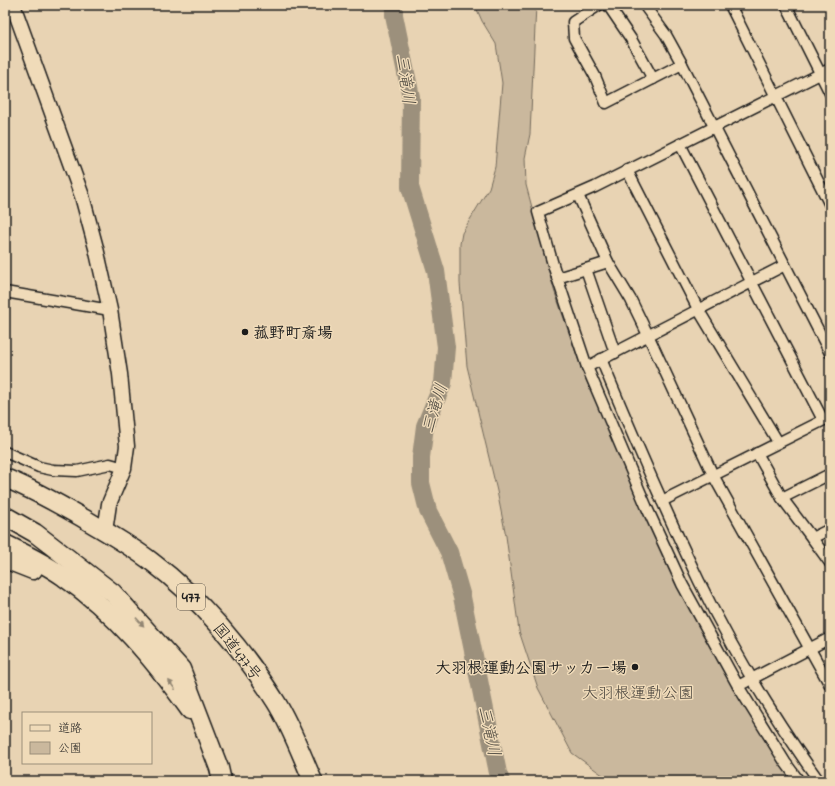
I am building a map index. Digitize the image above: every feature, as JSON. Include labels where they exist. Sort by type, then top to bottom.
[{"type":"highway","name":"国道477号","points":[[5,478],[24,485],[105,531],[152,562],[180,585],[209,615],[257,674],[276,702],[292,732],[313,781]]},
{"type":"highway","points":[[5,516],[35,533],[181,669],[222,781]]},
{"type":"highway","points":[[5,532],[56,559],[107,599]]},
{"type":"highway","points":[[5,544],[107,599]]},
{"type":"highway","points":[[5,559],[107,599]]},
{"type":"street","points":[[13,5],[82,196],[110,310],[120,374],[127,446],[124,468],[109,504],[105,531]]},
{"type":"street","points":[[598,5],[573,22],[574,38],[595,76],[606,103],[682,64]]},
{"type":"street","points":[[608,5],[631,39],[653,79]]},
{"type":"street","points":[[644,5],[666,35],[682,64],[785,265],[827,341],[830,353]]},
{"type":"street","points":[[730,5],[830,205]]},
{"type":"street","points":[[786,5],[830,93]]},
{"type":"street","points":[[799,781],[738,686],[682,584],[650,515],[613,432],[587,367],[557,278],[538,212],[578,195],[830,69]]},
{"type":"street","points":[[662,501],[826,419],[751,282],[680,144]]},
{"type":"street","points":[[627,170],[698,309],[778,442]]},
{"type":"street","points":[[578,195],[608,262],[648,335],[713,475],[830,685]]},
{"type":"street","points":[[557,278],[608,262]]},
{"type":"street","points":[[587,367],[785,265]]},
{"type":"street","points":[[586,269],[615,353]]},
{"type":"street","points":[[5,292],[110,310]]},
{"type":"street","points":[[601,359],[662,501],[700,582],[752,679],[803,759],[819,781]]},
{"type":"street","points":[[5,452],[40,467],[53,470],[77,471],[110,464],[124,468]]},
{"type":"street","points":[[757,453],[782,498],[830,564]]},
{"type":"street","points":[[782,498],[830,474]]},
{"type":"street","points":[[812,538],[830,529]]},
{"type":"street","points":[[738,686],[830,638]]},
{"type":"green space","name":"大羽根運動公園","points":[[475,5],[536,5],[530,134],[525,158],[526,185],[554,290],[583,373],[677,584],[749,714],[794,781],[611,781],[572,753],[538,688],[519,631],[506,536],[497,491],[467,366],[460,283],[460,244],[462,233],[489,188],[495,167],[502,83],[496,44],[482,21]]},
{"type":"waterway","name":"三滝川","points":[[394,5],[394,15],[411,97],[410,187],[436,271],[446,347],[443,383],[425,426],[421,457],[421,483],[428,511],[449,552],[462,597],[498,773],[501,781]]},
{"type":"place","name":"菰野町斎場","points":[[245,332]]},
{"type":"place","name":"大羽根運動公園サッカー場","points":[[635,667]]}]
